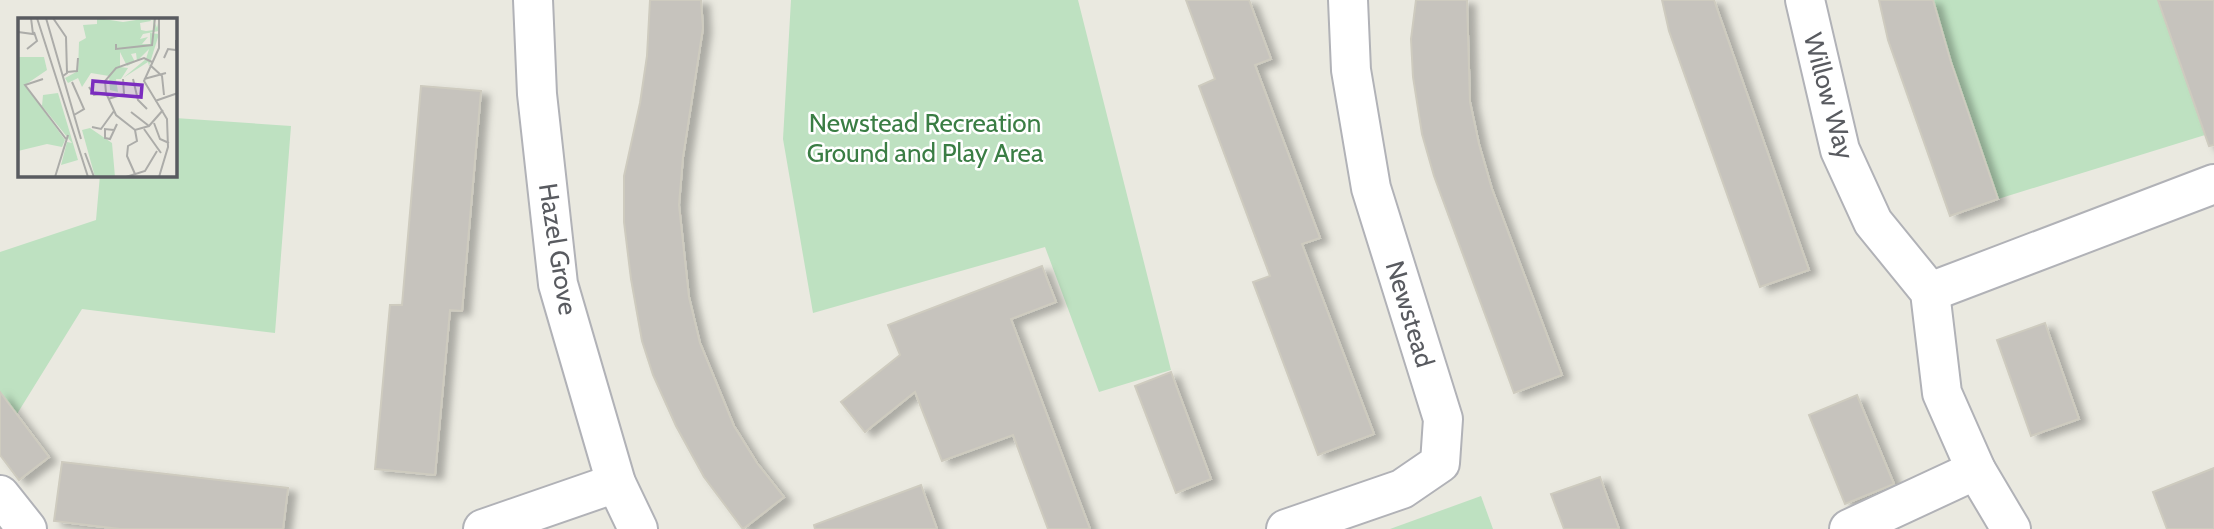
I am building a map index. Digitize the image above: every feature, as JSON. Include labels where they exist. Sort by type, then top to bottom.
[{"type":"street","name":"Hazel Grove","points":[[533,0],[537,94],[558,284],[616,483],[638,529]]},
{"type":"street","name":"Newstead","points":[[1286,529],[1402,489],[1440,463],[1443,419],[1371,188],[1351,70],[1348,0]]},
{"type":"street","name":"Willow Way","points":[[1805,0],[1840,150],[1873,222],[1930,292]]},
{"type":"street","points":[[2011,529],[1976,470],[1942,393],[1930,292],[2214,184]]},
{"type":"street","points":[[1849,529],[1976,470]]},
{"type":"street","points":[[482,529],[616,483]]},
{"type":"street","points":[[0,495],[27,529]]},
{"type":"green space","name":"Newstead Recreation Ground and Play Area","points":[[791,0],[1078,0],[1171,370],[1099,392],[1045,247],[813,313],[783,139]]},
{"type":"green space","points":[[1933,0],[2158,0],[2205,135],[1998,199],[1951,62]]},
{"type":"green space","points":[[177,118],[291,126],[275,333],[82,309],[17,414],[0,392],[0,252],[96,220],[100,177],[177,177]]},
{"type":"green space","points":[[1481,496],[1493,529],[1390,529]]},
{"type":"building","points":[[650,0],[701,0],[703,28],[683,157],[679,205],[689,297],[700,343],[734,426],[757,463],[784,497],[743,529],[704,477],[676,426],[653,375],[642,341],[631,279],[624,222],[624,176],[647,56]]},
{"type":"building","points":[[1186,0],[1249,0],[1271,59],[1255,65],[1320,238],[1302,244],[1374,434],[1318,455],[1253,282],[1270,276],[1199,86],[1215,79]]},
{"type":"building","points":[[1416,0],[1467,0],[1470,102],[1479,144],[1492,189],[1562,375],[1514,393],[1434,176],[1422,134],[1413,77],[1411,39]]},
{"type":"building","points":[[1662,0],[1714,0],[1809,270],[1760,287],[1669,31]]},
{"type":"building","points":[[1879,0],[1933,0],[1951,62],[1998,199],[1950,216],[1888,40]]},
{"type":"building","points":[[2158,0],[2214,0],[2214,145],[2209,146]]},
{"type":"building","points":[[421,86],[481,91],[462,311],[450,310],[435,475],[375,469],[390,305],[402,305]]},
{"type":"building","points":[[1042,266],[1056,302],[1011,319],[1090,529],[1048,529],[1013,435],[942,461],[915,392],[865,432],[841,402],[900,355],[888,325]]},
{"type":"building","points":[[2045,323],[2079,419],[2031,436],[1997,340]]},
{"type":"building","points":[[1171,372],[1211,479],[1176,493],[1135,386]]},
{"type":"building","points":[[0,392],[49,457],[19,480],[0,455]]},
{"type":"building","points":[[1857,395],[1894,484],[1845,504],[1809,415]]},
{"type":"building","points":[[62,462],[288,488],[283,529],[120,529],[54,521]]},
{"type":"building","points":[[2214,468],[2214,529],[2167,529],[2153,492]]},
{"type":"building","points":[[1600,477],[1619,529],[1564,529],[1551,494]]},
{"type":"building","points":[[921,485],[937,529],[815,529],[814,525]]}]
